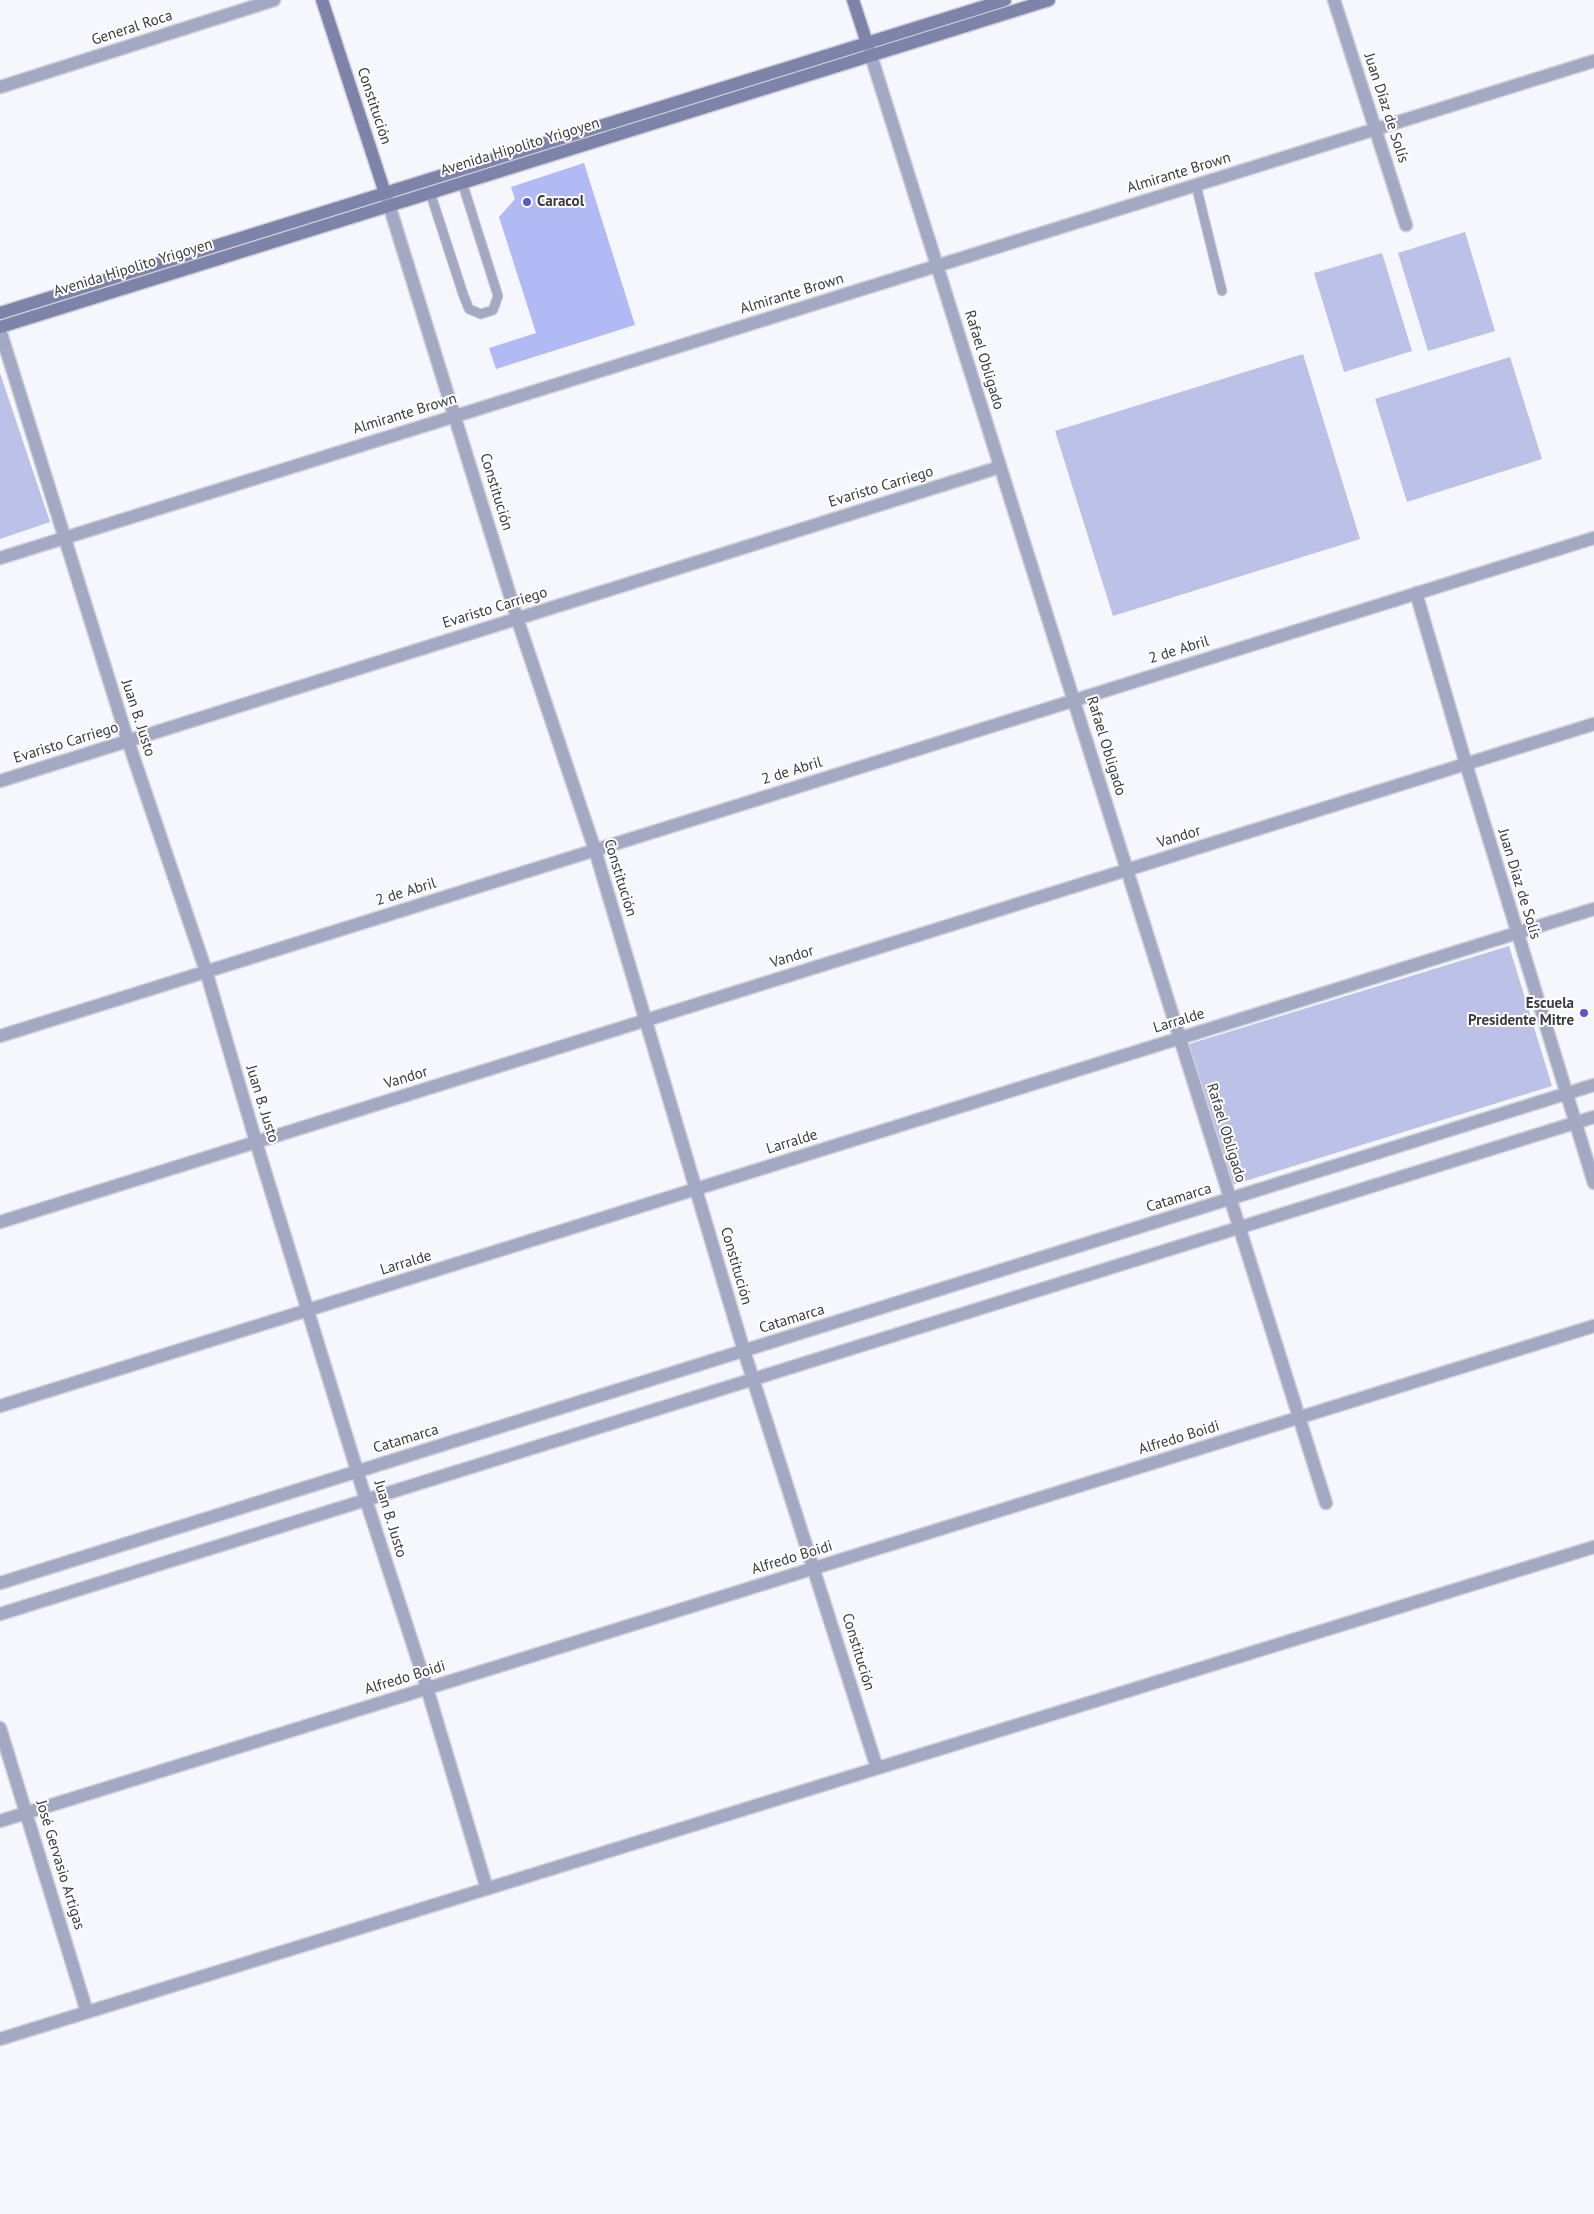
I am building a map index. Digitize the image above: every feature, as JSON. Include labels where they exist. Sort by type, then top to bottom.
[{"type":"main road","name":"Constitución","points":[[322,0],[385,193]]},
{"type":"main road","name":"Rafael Obligado","points":[[853,0],[869,48]]},
{"type":"main road","name":"Avenida Hipolito Yrigoyen","points":[[0,328],[462,182],[869,48],[1004,0]]},
{"type":"main road","name":"Avenida Hipolito Yrigoyen","points":[[0,312],[385,193],[869,48],[1050,0]]},
{"type":"street","name":"General Roca","points":[[0,87],[274,0]]},
{"type":"street","name":"Juan Díaz de Solís","points":[[1334,0],[1406,225]]},
{"type":"street","name":"Rafael Obligado","points":[[869,48],[1326,1503]]},
{"type":"street","name":"Almirante Brown","points":[[0,558],[1594,61]]},
{"type":"street","name":"Constitución","points":[[385,193],[456,415],[517,618],[594,850],[744,1351],[815,1568],[877,1768]]},
{"type":"street","name":"Juan B. Justo","points":[[0,328],[128,741],[206,971],[256,1142],[366,1500],[427,1688],[487,1889]]},
{"type":"street","name":"Evaristo Carriego","points":[[0,781],[1000,466]]},
{"type":"street","name":"2 de Abril","points":[[0,1036],[1594,538]]},
{"type":"street","name":"Juan Díaz de Solís","points":[[1416,594],[1594,1183]]},
{"type":"street","name":"Vandor","points":[[0,1222],[1594,724]]},
{"type":"street","name":"Larralde","points":[[0,1406],[1594,909]]},
{"type":"street","name":"Catamarca","points":[[0,1583],[1594,1085]]},
{"type":"street","points":[[0,1614],[1594,1117]]},
{"type":"street","name":"Alfredo Boidi","points":[[0,1821],[1594,1326]]},
{"type":"street","points":[[0,2039],[1594,1546]]},
{"type":"street","name":"José Gervasio Artigas","points":[[0,1728],[28,1813],[87,2012]]},
{"type":"lane","points":[[430,192],[463,294],[469,308],[481,314],[493,310],[498,296],[462,182]]},
{"type":"lane","points":[[1196,184],[1222,291]]},
{"type":"shaded area","points":[[1465,232],[1495,331],[1428,351],[1398,253]]},
{"type":"shaded area","points":[[1382,253],[1412,351],[1344,372],[1314,273]]},
{"type":"shaded area","points":[[1303,354],[1360,539],[1113,616],[1055,431]]},
{"type":"shaded area","points":[[1510,357],[1542,459],[1407,502],[1375,399]]},
{"type":"shaded area","points":[[0,373],[50,522],[0,539]]},
{"type":"shaded area","points":[[1509,946],[1552,1086],[1229,1186],[1186,1045]]},
{"type":"building","points":[[584,163],[635,325],[496,369],[489,348],[536,333],[499,217],[515,199],[511,187]]},
{"type":"place","name":"Caracol","points":[[527,202]]},
{"type":"place","name":"Escuela Presidente Mitre","points":[[1584,1013]]}]
